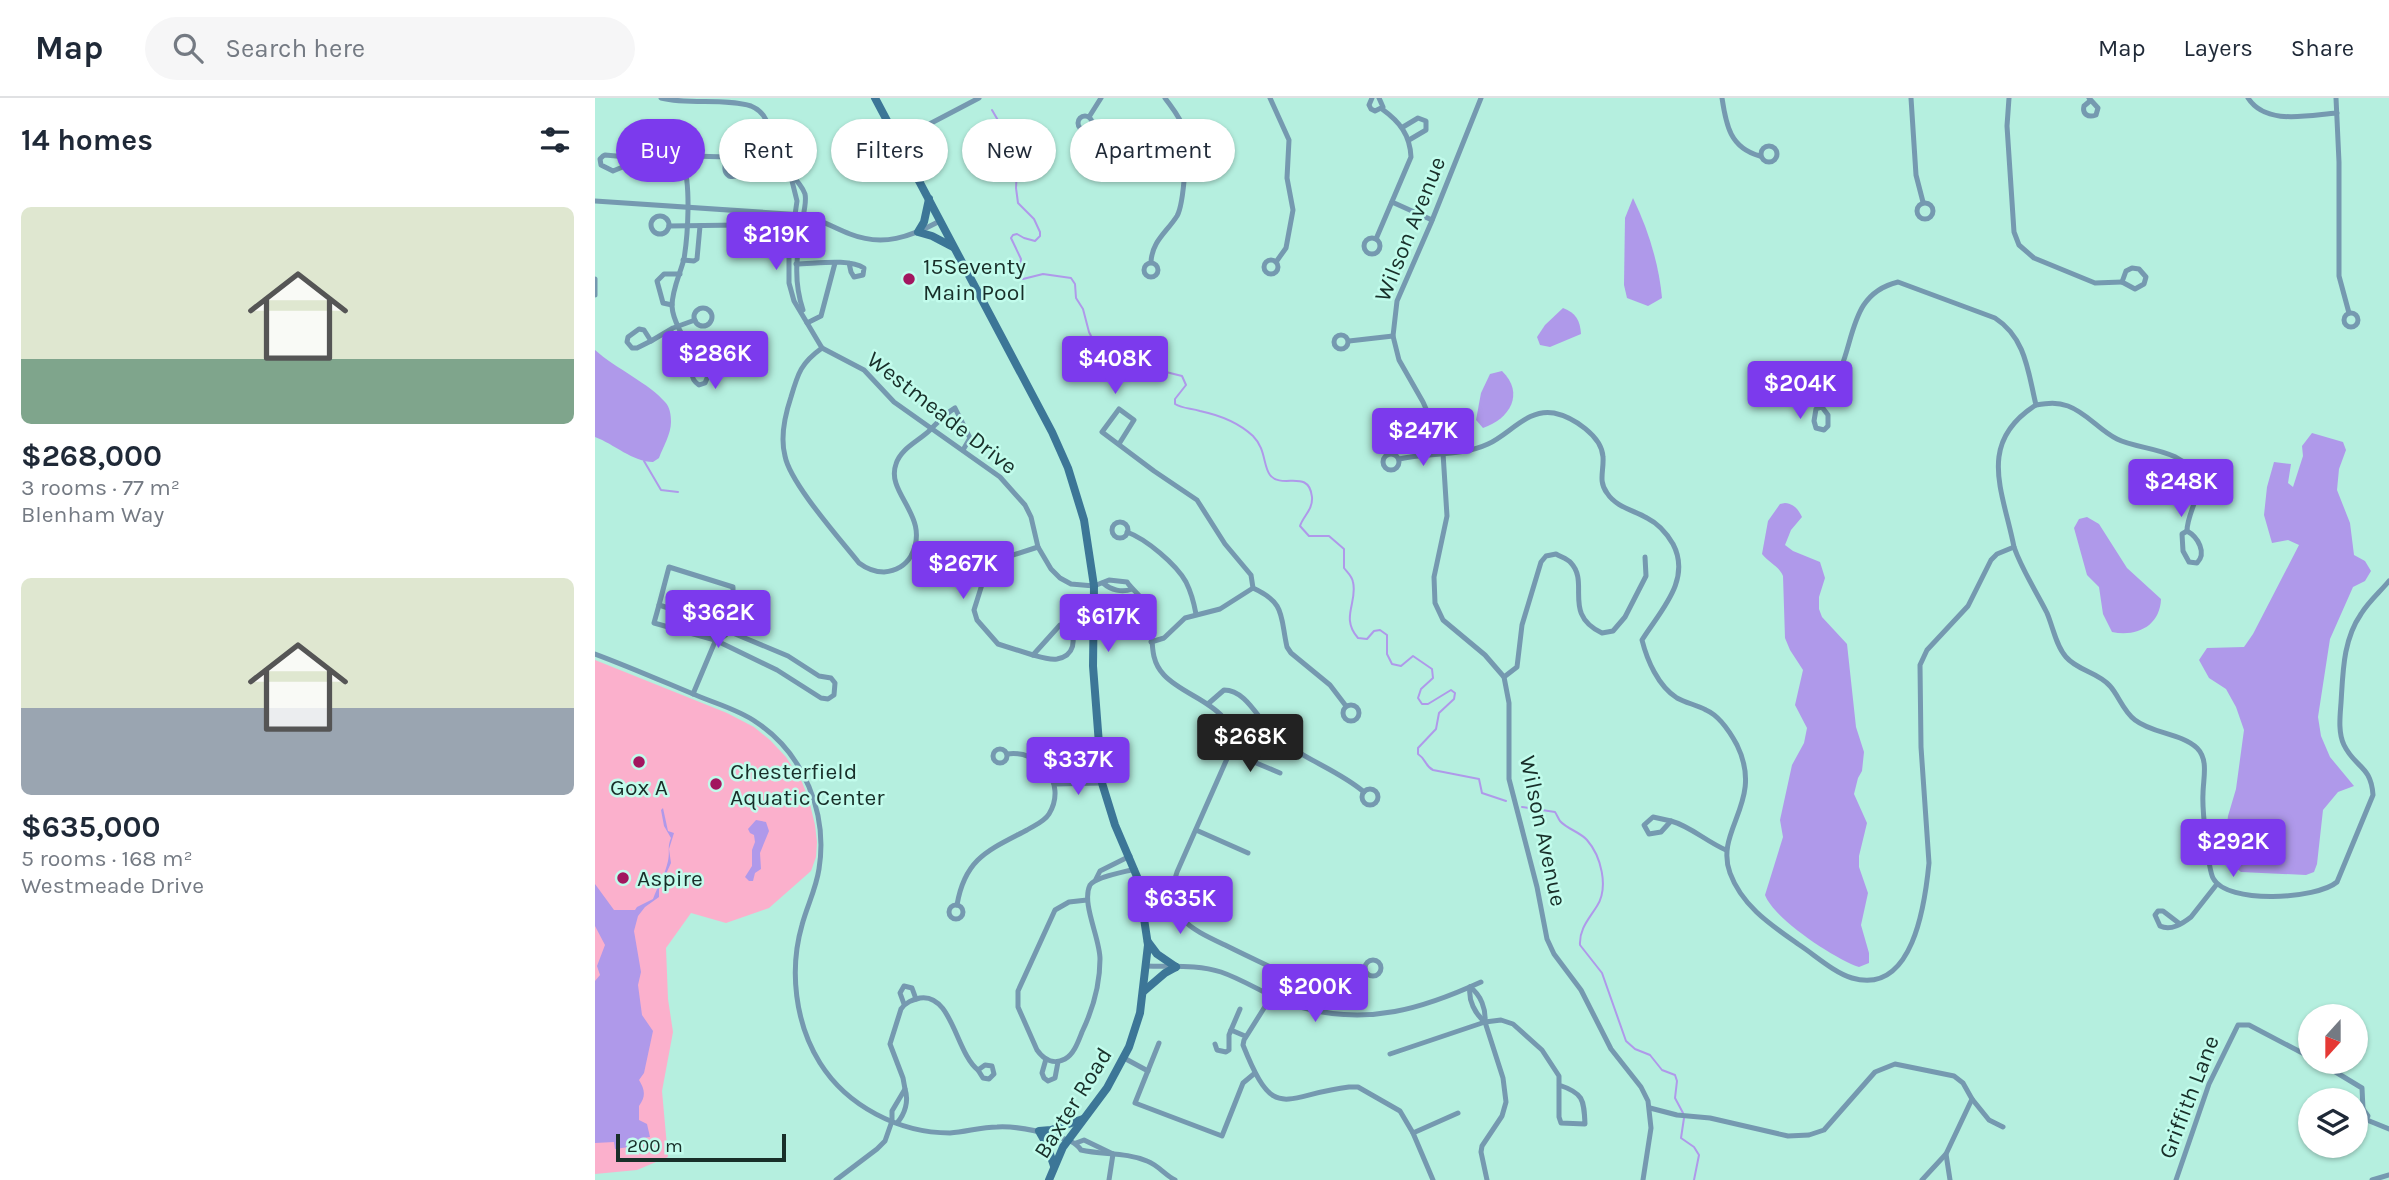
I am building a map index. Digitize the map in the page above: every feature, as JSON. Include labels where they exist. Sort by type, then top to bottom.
[{"type":"main road","name":"Baxter Road","points":[[875,98],[886,119]]},
{"type":"main road","name":"Baxter Road","points":[[920,182],[1052,432],[1068,468],[1084,520],[1098,585],[1093,666],[1102,783],[1115,825],[1135,869],[1143,902],[1148,942],[1144,991],[1135,1030],[1124,1058],[1107,1088],[1067,1140],[1049,1180]]},
{"type":"main road","points":[[929,199],[924,222],[918,232],[935,237],[954,248]]},
{"type":"main road","points":[[1144,991],[1176,967],[1157,954],[1148,942]]},
{"type":"main road","points":[[1054,1167],[1047,1145],[1038,1131],[1051,1130],[1083,1119]]},
{"type":"street","points":[[661,98],[741,104],[757,109],[769,125],[777,159],[795,189],[800,215],[796,288],[807,322]]},
{"type":"street","points":[[939,119],[979,98]]},
{"type":"street","points":[[1089,117],[1101,98]]},
{"type":"street","points":[[1151,262],[1156,242],[1177,216],[1182,200],[1185,135],[1177,114],[1164,98]]},
{"type":"street","points":[[1270,98],[1289,140],[1287,178],[1293,210],[1286,248],[1276,262]]},
{"type":"street","points":[[1372,98],[1369,103],[1371,109],[1382,109]]},
{"type":"street","points":[[1378,98],[1383,102],[1382,109]]},
{"type":"street","name":"Wilson Avenue","points":[[1481,98],[1397,301],[1393,336],[1399,360],[1423,402],[1443,453],[1447,516],[1434,577],[1435,603],[1443,620],[1485,655],[1504,677],[1509,703],[1509,779],[1539,895],[1547,939],[1553,954],[1581,990],[1611,1049],[1641,1087],[1650,1108]]},
{"type":"street","points":[[1722,98],[1725,121],[1731,138],[1744,150],[1760,156]]},
{"type":"street","points":[[1911,98],[1916,175],[1923,202]]},
{"type":"street","points":[[2009,98],[2007,126],[2014,232],[2019,245],[2034,258],[2095,283],[2122,282],[2132,289],[2144,284],[2145,277],[2140,269],[2132,268],[2126,271],[2122,282]]},
{"type":"street","points":[[2248,98],[2259,110],[2279,116],[2337,113]]},
{"type":"street","points":[[2336,98],[2339,276],[2349,313]]},
{"type":"street","points":[[1376,239],[1410,161],[1409,140],[1403,127],[1382,109]]},
{"type":"street","points":[[1403,127],[1418,118],[1426,121],[1426,130],[1409,140]]},
{"type":"street","points":[[604,155],[627,157],[625,166],[613,171],[600,163],[604,155]]},
{"type":"street","points":[[688,182],[683,260],[672,305],[679,326],[700,364]]},
{"type":"street","points":[[595,201],[800,215],[822,220],[866,239],[897,239],[940,221]]},
{"type":"street","points":[[1392,202],[1432,220]]},
{"type":"street","points":[[800,215],[789,264],[789,283],[794,301],[822,348],[806,361],[798,375],[785,418],[784,454],[791,474],[859,563],[869,569],[892,571],[907,563],[917,539],[916,526],[895,480],[895,467],[904,451],[931,429],[941,416],[954,408],[970,438],[963,450]]},
{"type":"street","points":[[669,226],[686,227],[700,226],[739,225],[763,225],[768,234],[760,238],[739,225]]},
{"type":"street","points":[[683,260],[694,261],[697,258],[700,226]]},
{"type":"street","points":[[807,322],[821,316],[835,263]]},
{"type":"street","points":[[789,264],[849,263]]},
{"type":"street","points":[[672,305],[663,303],[657,281],[664,274],[680,274]]},
{"type":"street","points":[[595,279],[595,295]]},
{"type":"street","points":[[1822,407],[1825,395],[1840,371],[1856,316],[1877,292],[1888,284],[1898,282],[1994,317],[2007,327],[2022,347],[2036,405]]},
{"type":"street","points":[[651,341],[695,320]]},
{"type":"street","points":[[1349,341],[1393,336]]},
{"type":"street","name":"Westmeade Drive","points":[[822,348],[864,370],[894,402],[1013,489],[1031,517],[1038,547],[1051,569],[1065,582],[1126,591],[1132,589],[1148,608],[1155,664],[1173,684],[1209,703],[1228,725],[1232,743],[1230,751]]},
{"type":"street","points":[[2187,531],[2192,534],[2202,552],[2197,563],[2189,562],[2183,551],[2182,534],[2187,531],[2197,486],[2195,476],[2181,461],[2166,453],[2116,439],[2085,415],[2066,405],[2049,402],[2036,405],[2014,422],[2000,447],[1997,461],[1999,490],[2014,547],[2064,655],[2080,668],[2101,677],[2132,718],[2190,743],[2199,750],[2204,767],[2203,795],[2211,875],[2217,884],[2229,892],[2286,895],[2320,892],[2337,882],[2373,795],[2372,781],[2343,744],[2340,711],[2344,657],[2360,615],[2389,581]]},
{"type":"street","points":[[1119,444],[1134,420],[1119,409],[1102,432],[1197,500],[1225,544],[1251,575],[1253,588]]},
{"type":"street","points":[[1399,460],[1475,449],[1540,413],[1556,413],[1568,417],[1593,436],[1603,457],[1600,477],[1608,496],[1616,503],[1658,524],[1667,533],[1678,555],[1678,578],[1674,593],[1642,640],[1646,654],[1669,691],[1678,699],[1709,710],[1728,730],[1737,746],[1747,777],[1745,793],[1726,850],[1729,873],[1753,910],[1842,974],[1860,980],[1876,979],[1891,973],[1901,964],[1916,931],[1929,863],[1922,760],[1920,665],[1931,644],[1968,606],[1991,561],[1997,554],[2014,547]]},
{"type":"street","points":[[1127,532],[1139,537],[1177,570],[1191,592],[1196,614]]},
{"type":"street","points":[[1033,655],[1060,625],[1071,631],[1072,649],[1063,656],[1048,659],[1033,655],[998,644],[977,620],[974,610],[985,575],[991,566],[1001,559],[1038,547]]},
{"type":"street","points":[[1504,677],[1517,667],[1522,625],[1541,562],[1546,556],[1556,554],[1571,563],[1577,573],[1582,615],[1586,623],[1602,633],[1613,631],[1625,617],[1646,576],[1645,557]]},
{"type":"street","points":[[669,567],[733,587],[733,601],[724,623],[728,631],[788,656],[819,676],[831,678],[835,683],[834,695],[828,699],[821,698],[777,670],[716,638],[654,623],[669,567]]},
{"type":"street","points":[[1151,642],[1164,638],[1185,618],[1220,609],[1253,588]]},
{"type":"street","points":[[1253,588],[1273,599],[1278,606],[1287,647],[1291,653],[1330,685],[1346,706]]},
{"type":"street","points":[[659,605],[716,624],[724,623]]},
{"type":"street","points":[[693,694],[716,638],[713,631],[716,624]]},
{"type":"street","points":[[716,638],[724,636],[728,631]]},
{"type":"street","points":[[595,654],[745,715],[777,739],[806,778],[819,817],[821,838],[819,872],[801,926],[795,975],[800,1015],[808,1041],[831,1079],[858,1103],[913,1129],[950,1133],[996,1127],[1038,1131],[1076,1143],[1084,1140],[1113,1154],[1144,1160],[1175,1180]]},
{"type":"street","points":[[1209,703],[1224,690],[1235,692],[1275,735],[1350,780],[1364,792]]},
{"type":"street","points":[[1280,773],[1230,751],[1174,882],[1172,892],[1180,916],[1192,929],[1281,972],[1316,981],[1344,978],[1365,972]]},
{"type":"street","points":[[957,905],[960,886],[977,859],[986,851],[1046,817],[1054,800],[1053,782],[1048,771],[1035,758],[1015,753],[1007,754]]},
{"type":"street","points":[[1053,782],[1100,764]]},
{"type":"street","points":[[1053,782],[1102,783]]},
{"type":"street","points":[[1671,821],[1656,834],[1649,834],[1645,829],[1645,822],[1653,817],[1671,821],[1680,823],[1726,850]]},
{"type":"street","points":[[1196,830],[1248,853]]},
{"type":"street","points":[[1087,900],[1069,902],[1055,910],[1018,991],[1018,1007],[1037,1050],[1046,1059],[1058,1062],[1074,1050],[1097,994],[1100,958],[1087,900],[1088,890],[1100,871],[1130,856]]},
{"type":"street","points":[[1095,879],[1135,869]]},
{"type":"street","points":[[2180,924],[2191,917],[2217,884]]},
{"type":"street","points":[[1146,966],[1199,967],[1221,972],[1271,997],[1329,1013],[1385,1014],[1426,1004],[1481,982]]},
{"type":"street","points":[[1281,972],[1271,997],[1245,1036],[1243,1045],[1255,1073],[1269,1094],[1285,1100],[1340,1088],[1358,1087],[1395,1107],[1413,1133],[1433,1180]]},
{"type":"street","points":[[904,1004],[900,993],[904,986],[912,988],[916,999]]},
{"type":"street","points":[[1470,987],[1469,995],[1478,1017],[1485,1022],[1503,1078],[1506,1102],[1502,1116],[1482,1146],[1487,1180]]},
{"type":"street","points":[[836,1180],[877,1149],[905,1111],[907,1097],[904,1078],[890,1044],[904,1004],[928,997],[940,1004],[951,1021],[967,1059],[978,1070]]},
{"type":"street","points":[[1215,1044],[1217,1050],[1229,1050],[1229,1035],[1240,1009]]},
{"type":"street","points":[[1390,1054],[1485,1022],[1501,1020],[1524,1032],[1542,1049],[1559,1076],[1559,1085],[1559,1117],[1561,1123],[1585,1124],[1584,1103],[1579,1094],[1559,1085]]},
{"type":"street","name":"Griffith Lane","points":[[2176,1180],[2209,1084],[2238,1026],[2249,1024],[2298,1051]]},
{"type":"street","points":[[1231,1030],[1245,1036]]},
{"type":"street","points":[[1159,1043],[1135,1102],[1222,1136],[1243,1083],[1255,1073]]},
{"type":"street","points":[[1124,1058],[1148,1071]]},
{"type":"street","points":[[1046,1059],[1042,1073],[1048,1081],[1055,1078],[1058,1062]]},
{"type":"street","points":[[1643,1180],[1651,1128],[1650,1108],[1677,1115],[1710,1118],[1788,1136],[1818,1133],[1875,1072],[1895,1063],[1954,1076],[1963,1083],[1989,1119],[2003,1128]]},
{"type":"street","points":[[2340,1074],[2362,1088]]},
{"type":"street","points":[[895,1122],[892,1111],[905,1089]]},
{"type":"street","points":[[1922,1180],[1945,1154],[1972,1099]]},
{"type":"street","points":[[1413,1133],[1458,1113]]},
{"type":"street","points":[[2368,1120],[2389,1129]]},
{"type":"street","points":[[1109,1180],[1113,1154]]},
{"type":"street","points":[[1945,1154],[1950,1180]]},
{"type":"street","points":[[2372,1180],[2389,1175]]},
{"type":"shaded area","points":[[1633,198],[1652,247],[1661,285],[1662,298],[1648,306],[1627,298],[1624,285],[1625,218]]},
{"type":"shaded area","points":[[1563,308],[1577,318],[1581,334],[1550,347],[1540,345],[1537,337]]},
{"type":"shaded area","points":[[595,350],[659,395],[668,406],[670,431],[659,458],[653,462],[631,456],[595,437]]},
{"type":"shaded area","points":[[1502,371],[1513,388],[1511,404],[1501,418],[1483,428],[1476,420],[1481,393],[1490,374]]},
{"type":"shaded area","points":[[2312,433],[2343,442],[2346,450],[2339,469],[2337,490],[2350,523],[2354,555],[2365,561],[2371,571],[2365,581],[2353,587],[2330,639],[2318,717],[2321,736],[2330,757],[2354,786],[2338,792],[2323,810],[2314,872],[2306,875],[2241,872],[2230,863],[2225,844],[2244,730],[2226,689],[2209,678],[2199,660],[2207,648],[2244,647],[2299,545],[2288,540],[2272,543],[2264,515],[2267,487],[2274,462],[2291,464],[2288,483],[2293,487],[2303,456],[2302,446]]},
{"type":"shaded area","points":[[1780,504],[1795,507],[1802,517],[1791,530],[1785,545],[1820,562],[1825,578],[1819,597],[1819,609],[1822,617],[1847,644],[1856,727],[1864,752],[1862,771],[1854,794],[1867,823],[1859,867],[1868,893],[1861,925],[1869,963],[1859,967],[1835,956],[1806,937],[1780,915],[1765,895],[1783,837],[1780,820],[1792,765],[1804,743],[1807,728],[1795,705],[1803,670],[1785,638],[1783,576],[1762,554],[1768,521]]},
{"type":"shaded area","points":[[2087,517],[2099,524],[2127,568],[2161,599],[2156,616],[2146,628],[2130,633],[2112,632],[2103,614],[2099,587],[2087,575],[2074,528],[2079,519]]},
{"type":"shaded area","points":[[595,660],[727,713],[754,727],[770,740],[786,757],[802,782],[809,800],[817,842],[811,871],[769,908],[726,923],[691,913],[666,948],[668,999],[673,1032],[662,1091],[668,1157],[637,1170],[595,1174]]},
{"type":"shaded area","points":[[663,808],[668,831],[674,833],[669,849],[671,838],[664,826],[661,810]]},
{"type":"shaded area","points":[[756,820],[766,822],[769,831],[760,853],[761,869],[755,873],[753,881],[749,881],[745,877],[752,866],[755,842],[754,835],[748,829]]},
{"type":"shaded area","points":[[669,849],[671,863],[659,889],[659,897],[638,916],[634,931],[641,972],[638,985],[642,1015],[653,1031],[644,1073],[639,1080],[644,1093],[639,1106],[639,1120],[647,1124],[650,1137],[643,1138],[643,1145],[615,1149],[614,1142],[595,1143],[595,981],[600,975],[597,966],[605,945],[595,926],[595,884],[614,910],[635,910],[653,899],[667,866]]},
{"type":"waterway","points":[[992,110],[1010,141],[1017,170],[1018,203],[1034,219],[1040,232],[1035,241],[1017,234],[1011,238],[1021,259],[1018,277],[1023,279],[1043,274],[1071,278],[1075,284],[1076,298],[1083,309],[1095,344],[1154,369],[1182,376],[1186,385],[1175,399],[1175,404],[1214,415],[1241,427],[1257,441],[1270,475],[1281,481],[1306,483],[1310,488],[1312,502],[1300,526],[1309,536],[1329,536],[1344,549],[1344,568],[1352,578],[1354,589],[1350,617],[1353,631],[1358,638],[1367,639],[1374,631],[1380,630],[1387,635],[1387,654],[1392,664],[1401,666],[1413,656],[1432,669],[1433,678],[1421,689],[1418,698],[1422,704],[1428,704],[1451,690],[1455,693],[1454,699],[1439,713],[1436,729],[1418,748],[1418,754],[1433,770],[1479,779],[1482,793],[1506,801]]},
{"type":"waterway","points":[[644,461],[661,490],[678,492]]},
{"type":"waterway","points":[[1522,807],[1555,812],[1563,824],[1587,840],[1596,854],[1602,872],[1601,898],[1583,929],[1580,945],[1602,973],[1626,1041],[1635,1049],[1650,1055],[1662,1070],[1675,1075],[1675,1098],[1683,1113]]},
{"type":"waterway","points":[[1684,1118],[1681,1138],[1694,1147],[1699,1155],[1694,1180]]},
{"type":"place","name":"15Seventy Main Pool","points":[[909,279]]},
{"type":"place","name":"Gox A","points":[[639,762]]},
{"type":"place","name":"Chesterfield Aquatic Center","points":[[716,784]]},
{"type":"place","name":"Aspire","points":[[623,878]]}]
